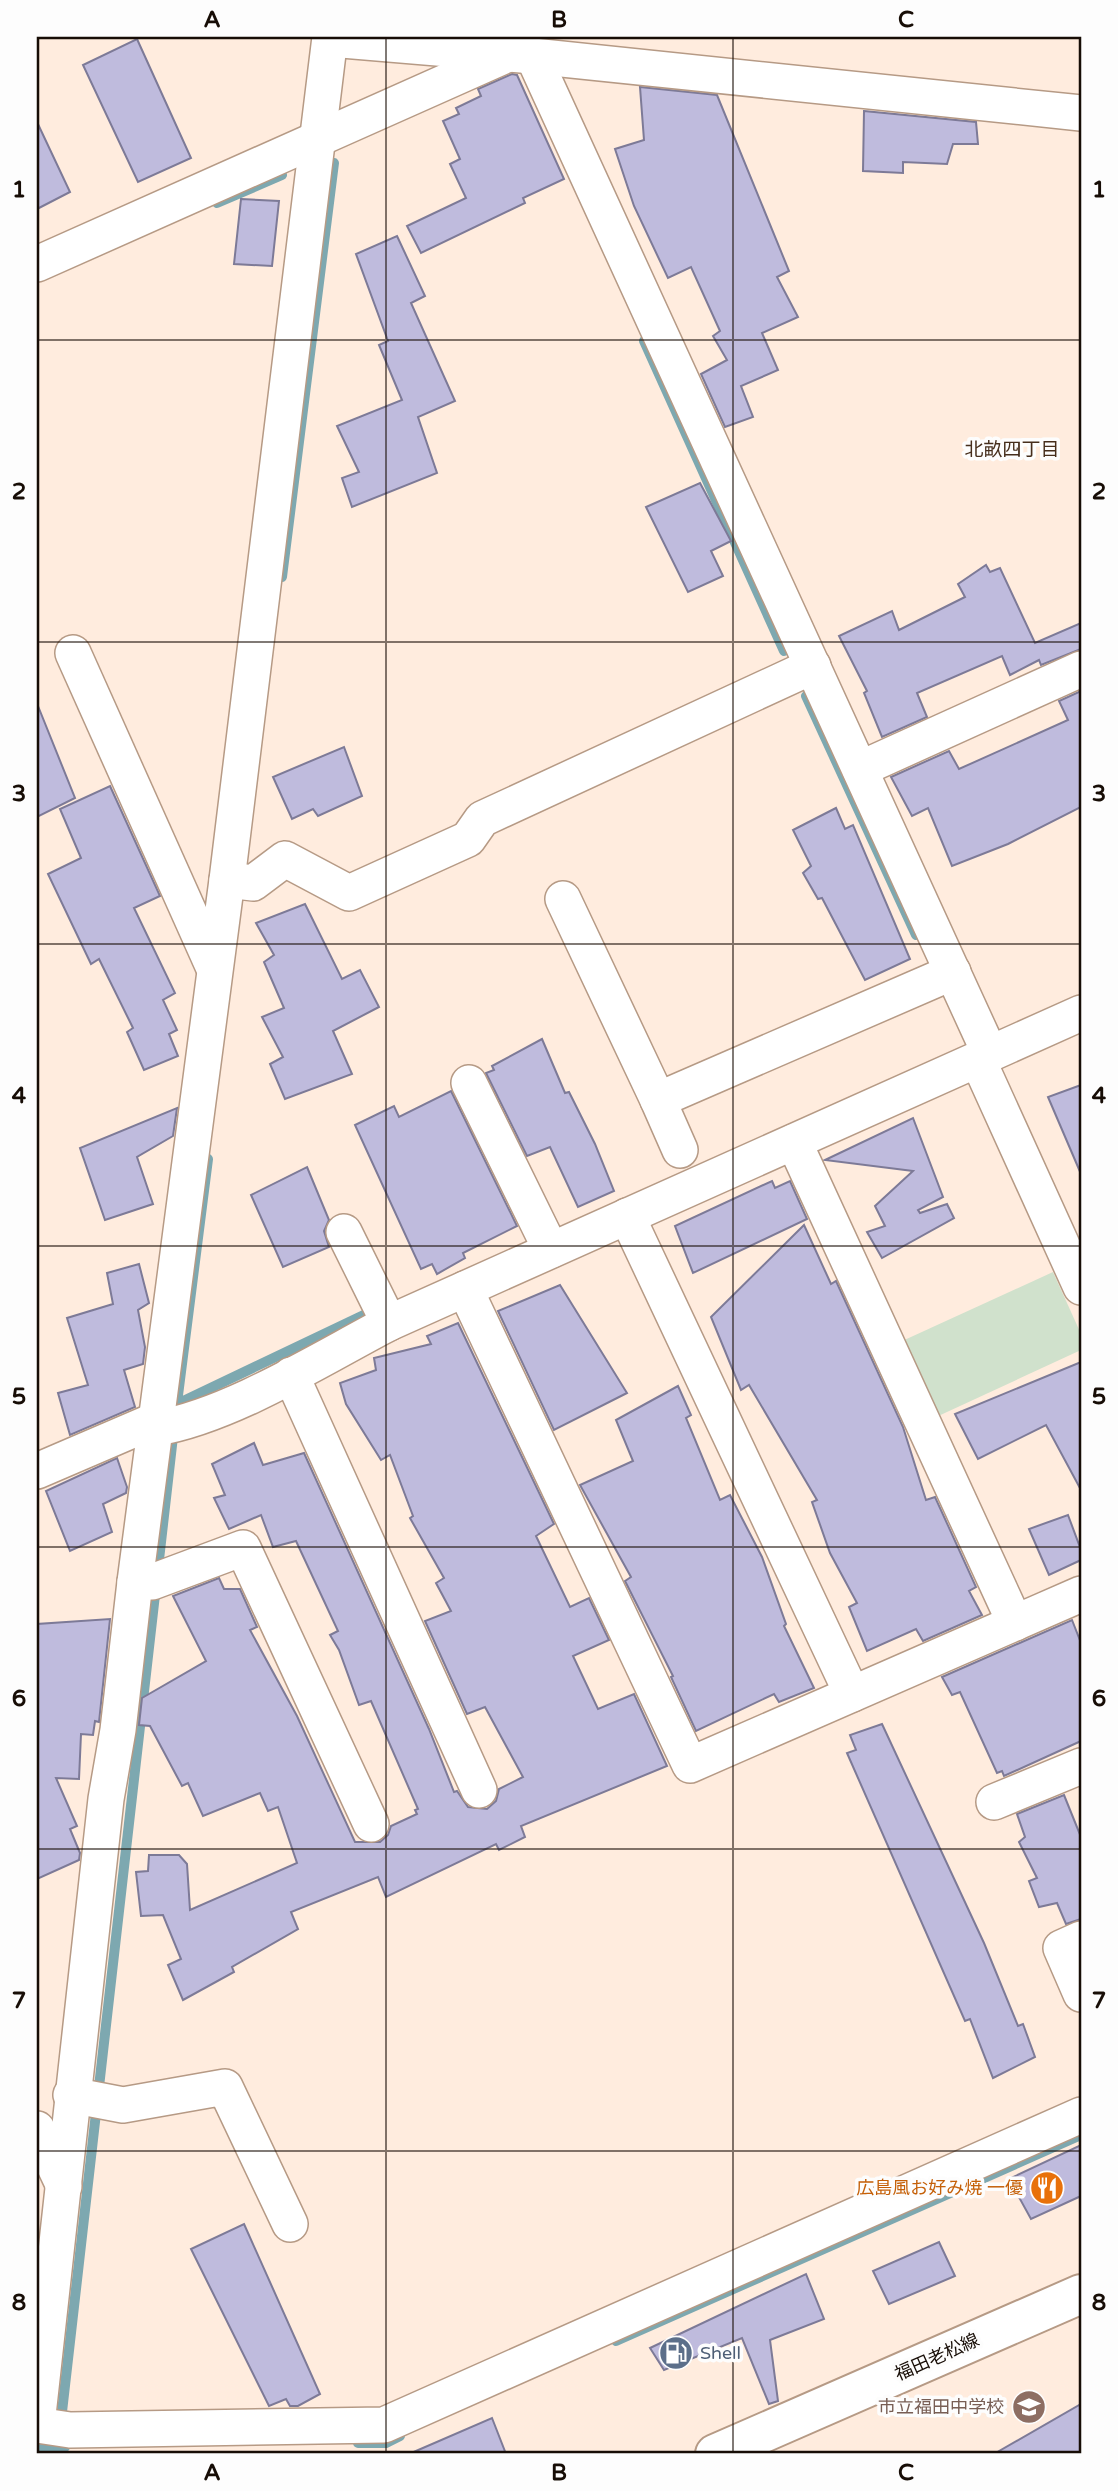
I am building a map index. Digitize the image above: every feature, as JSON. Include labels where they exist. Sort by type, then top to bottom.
[{"type":"main road","name":"福田老松線","points":[[715,2454],[1081,2294]]},
{"type":"street","points":[[1081,113],[530,49],[330,38],[238,881],[214,968],[169,1423],[86,2098],[53,2182],[40,2374],[44,2432],[384,2425],[1081,2115]]},
{"type":"street","points":[[37,264],[318,139],[530,49]]},
{"type":"street","points":[[530,49],[953,972],[984,1057],[1081,1287]]},
{"type":"street","points":[[73,653],[214,968]]},
{"type":"street","points":[[238,881],[285,859],[349,893],[468,839],[482,819],[813,666]]},
{"type":"street","points":[[860,769],[1081,669]]},
{"type":"street","points":[[563,900],[680,1150]]},
{"type":"street","points":[[658,1100],[953,972]]},
{"type":"street","points":[[37,1471],[291,1375],[388,1323],[1081,1013]]},
{"type":"street","points":[[469,1083],[551,1250]]},
{"type":"street","points":[[794,1142],[1015,1623]]},
{"type":"street","points":[[627,1216],[852,1694]]},
{"type":"street","points":[[344,1232],[388,1323]]},
{"type":"street","points":[[465,1289],[690,1765],[1081,1594]]},
{"type":"street","points":[[291,1375],[480,1790]]},
{"type":"street","points":[[150,1581],[243,1548],[371,1824]]},
{"type":"street","points":[[994,1802],[1081,1766]]},
{"type":"street","points":[[1081,1939],[1061,1948],[1081,1994]]},
{"type":"street","points":[[86,2098],[123,2105],[225,2087],[290,2224]]},
{"type":"street","points":[[37,2129],[53,2182]]},
{"type":"green space","points":[[1053,1272],[1081,1334],[1081,1350],[934,1418],[900,1342]]},
{"type":"building","points":[[137,39],[191,158],[138,182],[83,65]]},
{"type":"building","points":[[512,74],[517,75],[564,179],[523,198],[525,203],[421,253],[407,226],[466,198],[450,164],[460,159],[443,121],[459,114],[456,108],[481,96],[478,89]]},
{"type":"building","points":[[640,87],[717,95],[789,271],[777,277],[798,317],[762,333],[778,370],[741,386],[753,417],[725,427],[701,374],[727,360],[713,336],[720,331],[691,267],[668,278],[634,206],[615,149],[644,140]]},
{"type":"building","points":[[864,111],[976,122],[978,144],[953,144],[947,164],[903,162],[903,173],[863,171]]},
{"type":"building","points":[[37,122],[70,192],[37,209]]},
{"type":"building","points":[[241,199],[279,201],[272,266],[234,264]]},
{"type":"building","points":[[397,236],[425,296],[411,303],[455,401],[418,417],[437,473],[352,507],[342,478],[359,472],[337,426],[402,400],[379,345],[388,341],[356,254]]},
{"type":"building","points":[[700,483],[731,541],[711,551],[723,576],[688,592],[646,507]]},
{"type":"building","points":[[986,565],[990,572],[1000,568],[1035,643],[1081,623],[1081,649],[1041,665],[1039,660],[1010,675],[1002,656],[917,693],[927,717],[882,737],[864,693],[867,691],[839,636],[892,611],[899,630],[965,597],[958,584]]},
{"type":"building","points":[[1081,691],[1081,807],[1008,844],[952,866],[928,808],[912,816],[891,777],[949,751],[959,769],[1068,720],[1059,701]]},
{"type":"building","points":[[37,707],[75,798],[37,817]]},
{"type":"building","points":[[344,747],[362,796],[318,816],[313,809],[292,819],[273,777]]},
{"type":"building","points":[[110,786],[160,896],[134,908],[175,993],[163,1000],[177,1030],[169,1034],[178,1056],[144,1070],[127,1032],[133,1028],[99,959],[91,964],[48,874],[81,858],[60,809]]},
{"type":"building","points":[[836,808],[845,829],[853,825],[910,959],[865,980],[822,898],[818,899],[803,873],[811,866],[793,830]]},
{"type":"building","points":[[305,904],[342,979],[360,970],[379,1007],[333,1031],[352,1074],[285,1099],[270,1064],[283,1057],[262,1017],[284,1008],[264,962],[274,955],[256,923]]},
{"type":"building","points":[[542,1039],[565,1093],[569,1092],[595,1144],[614,1191],[578,1207],[550,1147],[527,1156],[486,1073],[494,1070],[492,1066]]},
{"type":"building","points":[[1081,1085],[1081,1174],[1048,1097]]},
{"type":"building","points":[[451,1091],[517,1226],[463,1253],[465,1258],[437,1274],[432,1264],[421,1269],[355,1125],[394,1106],[399,1117]]},
{"type":"building","points":[[177,1108],[173,1136],[137,1157],[153,1204],[105,1220],[80,1148]]},
{"type":"building","points":[[913,1118],[943,1197],[918,1210],[920,1213],[947,1204],[954,1218],[882,1258],[867,1232],[885,1226],[875,1206],[913,1171],[825,1160]]},
{"type":"building","points":[[307,1167],[329,1220],[324,1231],[329,1247],[283,1267],[251,1195]]},
{"type":"building","points":[[772,1181],[775,1188],[790,1181],[807,1219],[693,1273],[675,1226]]},
{"type":"building","points":[[804,1225],[831,1284],[836,1281],[903,1427],[926,1500],[935,1497],[976,1587],[969,1591],[982,1615],[923,1641],[916,1629],[867,1651],[849,1607],[857,1603],[830,1553],[812,1502],[817,1500],[749,1385],[741,1390],[711,1317]]},
{"type":"building","points":[[139,1264],[149,1303],[138,1310],[145,1347],[143,1364],[124,1370],[135,1407],[70,1435],[58,1393],[88,1385],[67,1318],[113,1304],[107,1273]]},
{"type":"building","points":[[560,1285],[627,1393],[554,1430],[498,1311]]},
{"type":"building","points":[[458,1323],[554,1524],[536,1536],[570,1607],[589,1598],[609,1640],[573,1656],[598,1709],[634,1694],[667,1766],[521,1826],[525,1837],[499,1850],[496,1844],[386,1897],[378,1877],[291,1912],[298,1929],[232,1967],[234,1972],[183,2000],[168,1965],[181,1959],[163,1915],[141,1916],[136,1872],[148,1871],[149,1855],[179,1855],[187,1864],[190,1910],[297,1863],[278,1807],[268,1811],[260,1793],[203,1816],[188,1783],[182,1786],[150,1726],[139,1725],[142,1698],[206,1661],[173,1596],[219,1578],[224,1589],[240,1589],[257,1627],[250,1630],[297,1716],[355,1842],[380,1842],[388,1835],[391,1826],[417,1814],[415,1810],[418,1809],[371,1701],[359,1705],[339,1650],[330,1635],[338,1631],[296,1541],[273,1547],[261,1515],[229,1529],[214,1498],[225,1495],[212,1464],[254,1443],[263,1465],[304,1453],[429,1729],[454,1792],[457,1791],[468,1807],[487,1809],[496,1801],[499,1789],[523,1777],[485,1707],[467,1714],[425,1621],[451,1611],[436,1583],[444,1578],[410,1518],[413,1516],[390,1455],[381,1460],[346,1404],[340,1383],[376,1370],[374,1358],[431,1344],[427,1336]]},
{"type":"building","points":[[1081,1362],[1081,1490],[1046,1425],[978,1459],[955,1414]]},
{"type":"building","points":[[678,1386],[691,1415],[686,1418],[720,1500],[730,1495],[762,1557],[786,1624],[784,1626],[814,1688],[779,1702],[774,1694],[696,1731],[671,1677],[673,1676],[625,1581],[631,1577],[580,1485],[633,1461],[616,1420]]},
{"type":"building","points":[[117,1458],[127,1487],[126,1493],[103,1504],[112,1532],[70,1551],[46,1491]]},
{"type":"building","points":[[1068,1515],[1081,1550],[1081,1560],[1049,1575],[1029,1529]]},
{"type":"building","points":[[110,1619],[99,1722],[95,1721],[93,1735],[81,1734],[79,1779],[56,1778],[77,1826],[70,1829],[80,1853],[79,1860],[37,1879],[37,1624]]},
{"type":"building","points":[[1072,1620],[1081,1643],[1081,1741],[1004,1776],[1002,1771],[997,1773],[960,1692],[952,1695],[942,1677]]},
{"type":"building","points":[[882,1724],[984,1943],[1018,2026],[1023,2024],[1035,2057],[993,2078],[970,2019],[965,2021],[847,1753],[856,1750],[850,1735]]},
{"type":"building","points":[[1064,1795],[1081,1837],[1081,1919],[1066,1924],[1057,1903],[1039,1907],[1029,1881],[1037,1878],[1019,1842],[1025,1837],[1017,1814]]},
{"type":"building","name":"広島風お好み焼 一優","points":[[1081,2145],[1081,2196],[1031,2219],[1009,2179]]},
{"type":"building","points":[[244,2224],[320,2394],[298,2406],[290,2406],[286,2399],[269,2406],[191,2249]]},
{"type":"building","points":[[939,2242],[955,2276],[889,2304],[873,2271]]},
{"type":"building","points":[[806,2274],[824,2319],[770,2340],[778,2401],[769,2404],[742,2338],[664,2370],[650,2348]]},
{"type":"building","points":[[1081,2404],[1081,2454],[994,2454]]},
{"type":"building","points":[[492,2418],[506,2454],[409,2454]]},
{"type":"waterway","points":[[282,577],[334,163]]},
{"type":"waterway","points":[[217,203],[282,175]]},
{"type":"waterway","points":[[644,341],[784,651]]},
{"type":"waterway","points":[[806,696],[916,935]]},
{"type":"waterway","points":[[58,2447],[175,1419],[208,1159]]},
{"type":"waterway","points":[[177,1404],[368,1313]]},
{"type":"waterway","points":[[616,2341],[1081,2135]]},
{"type":"waterway","points":[[358,2443],[386,2443],[400,2436]]},
{"type":"waterway","points":[[37,2446],[65,2447]]},
{"type":"place","name":"広島風お好み焼 一優","points":[[1047,2188]]},
{"type":"place","name":"Shell","points":[[676,2353]]},
{"type":"place","name":"市立福田中学校","points":[[1029,2407]]},
{"type":"district","name":"北畝四丁目","points":[[1012,450]]}]
